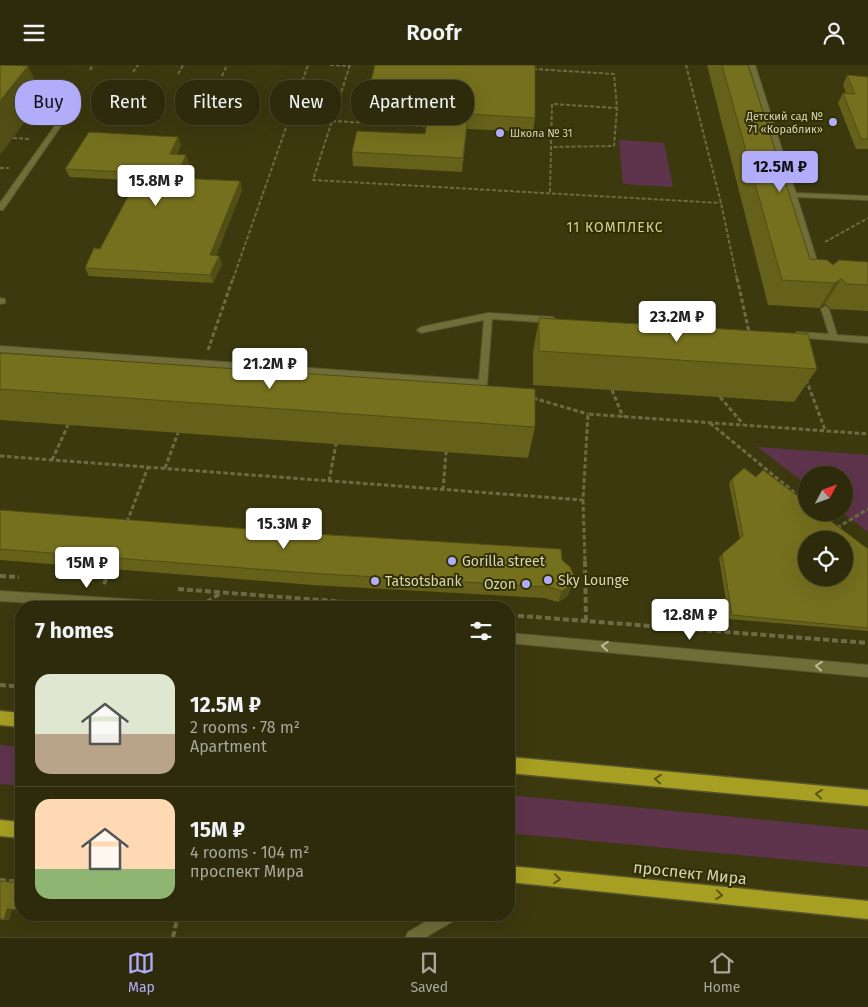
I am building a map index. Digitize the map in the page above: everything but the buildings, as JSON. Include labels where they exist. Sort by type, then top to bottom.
[{"type":"main road","points":[[0,718],[15,719]]},
{"type":"main road","points":[[515,766],[868,798]]},
{"type":"main road","points":[[0,828],[15,829]]},
{"type":"main road","name":"проспект Мира","points":[[515,876],[868,910]]},
{"type":"street","points":[[752,65],[819,272]]},
{"type":"street","points":[[0,208],[58,125]]},
{"type":"street","points":[[794,195],[868,198]]},
{"type":"street","points":[[826,309],[834,338]]},
{"type":"street","points":[[0,349],[483,384],[488,316]]},
{"type":"street","points":[[421,330],[488,316],[563,321]]},
{"type":"street","points":[[789,335],[868,340]]},
{"type":"street","points":[[0,596],[79,601]]},
{"type":"street","points":[[515,639],[868,671]]},
{"type":"street","points":[[412,937],[440,921]]},
{"type":"path","points":[[90,70],[93,65]]},
{"type":"path","points":[[133,72],[138,65]]},
{"type":"path","points":[[178,74],[183,65]]},
{"type":"path","points":[[222,76],[227,65]]},
{"type":"path","points":[[204,363],[308,65]]},
{"type":"path","points":[[330,65],[350,66],[341,94]]},
{"type":"path","points":[[686,65],[721,203],[749,333]]},
{"type":"path","points":[[530,69],[614,73],[618,108],[614,146],[551,147]]},
{"type":"path","points":[[550,192],[552,105],[618,108]]},
{"type":"path","points":[[341,121],[429,126]]},
{"type":"path","points":[[331,125],[313,180],[721,203]]},
{"type":"path","points":[[811,250],[868,218]]},
{"type":"path","points":[[806,378],[825,430]]},
{"type":"path","points":[[612,390],[623,417]]},
{"type":"path","points":[[720,397],[743,424]]},
{"type":"path","points":[[531,398],[588,414],[868,434]]},
{"type":"path","points":[[586,621],[582,501],[588,414]]},
{"type":"path","points":[[710,423],[798,495]]},
{"type":"path","points":[[52,460],[68,425]]},
{"type":"path","points":[[165,468],[178,433]]},
{"type":"path","points":[[329,481],[336,444]]},
{"type":"path","points":[[443,490],[446,452]]},
{"type":"path","points":[[0,456],[582,501]]},
{"type":"path","points":[[127,523],[148,467]]},
{"type":"path","points":[[837,528],[868,509]]},
{"type":"path","points":[[831,523],[842,531]]},
{"type":"path","points":[[104,584],[110,570]]},
{"type":"path","points":[[0,576],[20,577]]},
{"type":"path","points":[[95,583],[114,585]]},
{"type":"path","points":[[172,589],[330,601]]},
{"type":"path","points":[[208,601],[221,593]]},
{"type":"path","points":[[515,615],[868,643]]},
{"type":"path","points":[[0,685],[14,686]]},
{"type":"path","points":[[0,880],[15,881]]},
{"type":"path","points":[[173,937],[177,921]]},
{"type":"shaded area","points":[[619,140],[664,143],[673,187],[623,184]]},
{"type":"shaded area","points":[[757,447],[868,455],[868,532],[853,521],[853,466],[798,466],[798,478]]},
{"type":"shaded area","points":[[0,745],[15,746],[15,785],[0,784]]},
{"type":"shaded area","points":[[515,796],[868,830],[868,867],[515,834]]},
{"type":"place","name":"Детский сад № 71 «Кораблик»","points":[[833,122]]},
{"type":"place","name":"Школа № 31","points":[[500,133]]},
{"type":"place","name":"Gorilla street","points":[[452,561]]},
{"type":"place","name":"Sky Lounge","points":[[548,580]]},
{"type":"place","name":"Tatsotsbank","points":[[375,581]]},
{"type":"place","name":"Ozon","points":[[526,584]]},
{"type":"district","name":"11 КОМПЛЕКС","points":[[615,227]]}]
